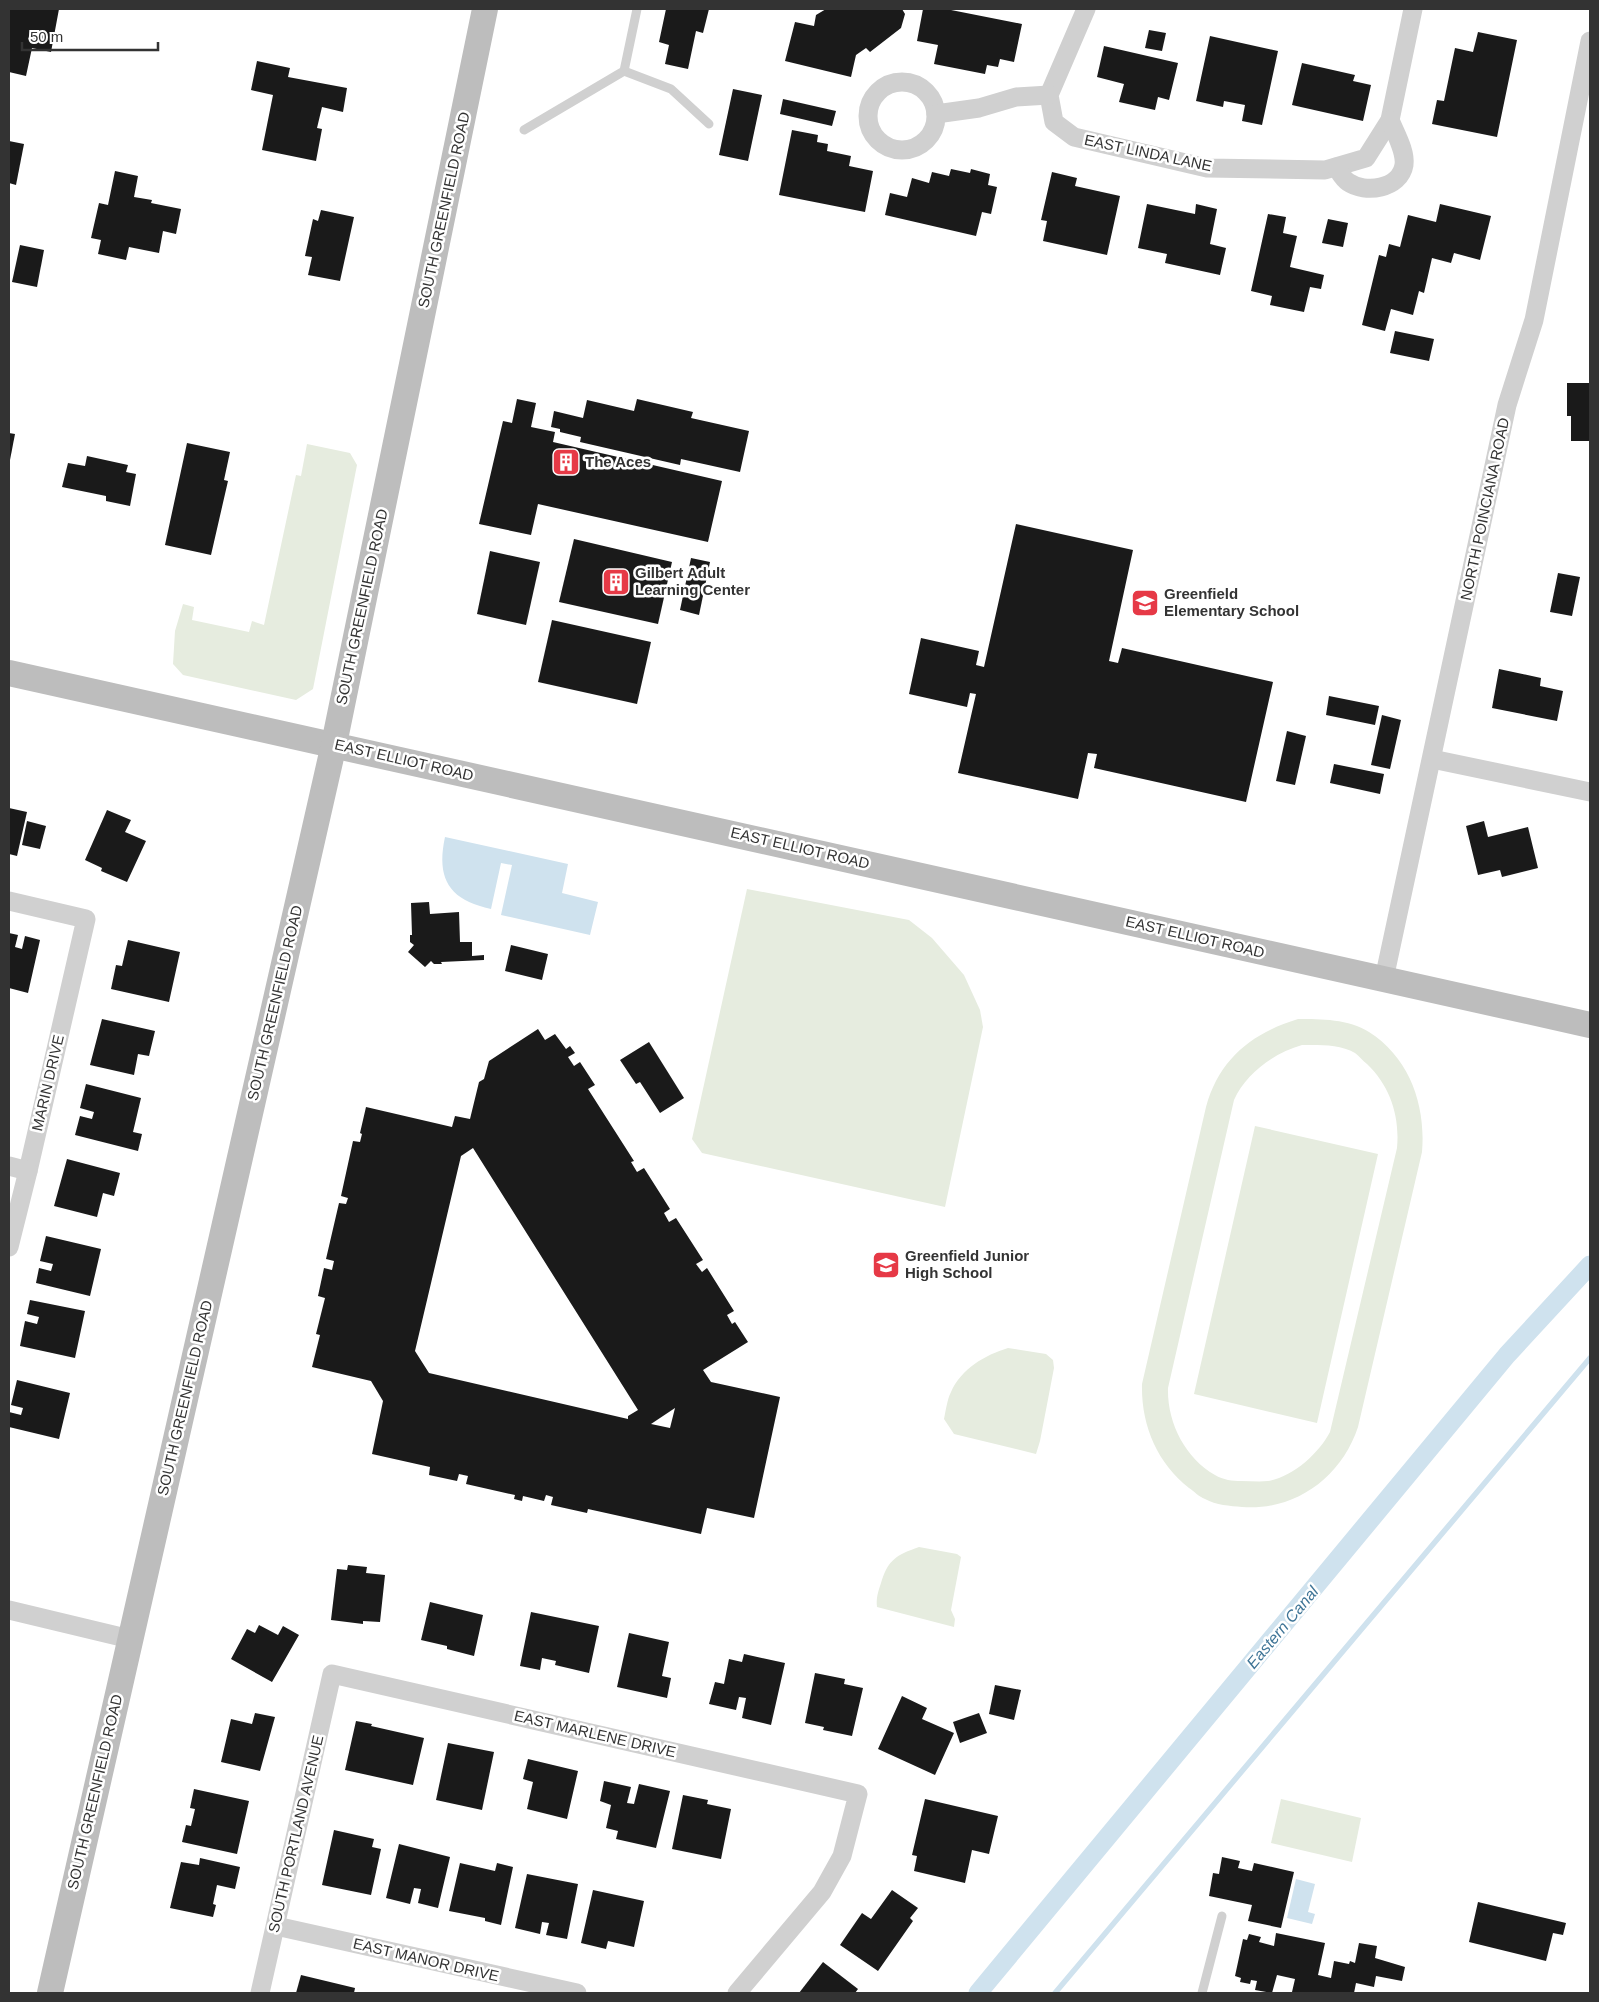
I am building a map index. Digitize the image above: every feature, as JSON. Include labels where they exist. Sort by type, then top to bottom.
[{"type":"main road","name":"SOUTH GREENFIELD ROAD","points":[[50,1993],[334,744],[485,9]]},
{"type":"main road","name":"EAST ELLIOT ROAD","points":[[9,672],[1590,1025]]},
{"type":"street","points":[[936,114],[979,108],[1016,97],[1049,95],[1086,9]]},
{"type":"street","points":[[1336,167],[1348,182],[1367,189],[1381,188],[1396,179],[1404,166],[1403,154],[1390,120],[1413,9]]},
{"type":"street","name":"NORTH POINCIANA ROAD","points":[[1384,979],[1507,404],[1534,320],[1587,76],[1590,41]]},
{"type":"street","name":"EAST LINDA LANE","points":[[1049,95],[1054,122],[1074,137],[1207,168],[1325,170],[1366,158],[1390,120]]},
{"type":"street","points":[[1432,759],[1590,792]]},
{"type":"street","name":"MARIN DRIVE","points":[[9,901],[86,918],[9,1247]]},
{"type":"street","points":[[9,1166],[28,1171]]},
{"type":"street","points":[[9,1610],[130,1639]]},
{"type":"street","name":"EAST MARLENE DRIVE","points":[[332,1674],[858,1794],[842,1856],[822,1892],[737,1993]]},
{"type":"street","name":"SOUTH PORTLAND AVENUE","points":[[260,1993],[332,1674]]},
{"type":"street","name":"EAST MANOR DRIVE","points":[[276,1926],[577,1993]]},
{"type":"lane","points":[[524,130],[624,71],[637,9]]},
{"type":"lane","points":[[624,71],[671,89],[709,124]]},
{"type":"lane","points":[[1202,1993],[1222,1916]]},
{"type":"shaded area","points":[[307,444],[350,453],[357,465],[313,689],[296,700],[183,675],[173,664],[175,631],[183,604],[194,607],[192,620],[249,632],[252,621],[264,625],[296,475],[301,476]]},
{"type":"shaded area","points":[[747,889],[909,920],[932,938],[964,975],[980,1010],[983,1027],[945,1207],[702,1153],[692,1139]]},
{"type":"shaded area","points":[[1298,1019],[1344,1022],[1369,1032],[1383,1043],[1405,1069],[1412,1084],[1421,1118],[1422,1152],[1358,1427],[1350,1445],[1340,1462],[1314,1488],[1298,1497],[1280,1503],[1262,1507],[1242,1507],[1214,1503],[1201,1497],[1168,1467],[1153,1442],[1148,1428],[1144,1414],[1142,1384],[1206,1107],[1212,1090],[1219,1075],[1240,1050],[1252,1040],[1281,1025]],"holes":[[[1302,1045],[1343,1048],[1356,1054],[1367,1064],[1382,1082],[1392,1102],[1397,1124],[1397,1148],[1330,1432],[1312,1456],[1287,1475],[1265,1481],[1228,1480],[1218,1477],[1204,1468],[1187,1449],[1180,1438],[1171,1414],[1168,1388],[1234,1100],[1246,1081],[1262,1065],[1281,1053]]]},
{"type":"shaded area","points":[[1255,1126],[1378,1154],[1317,1423],[1194,1394]]},
{"type":"shaded area","points":[[1008,1348],[1046,1354],[1053,1360],[1054,1368],[1036,1454],[954,1434],[944,1419],[950,1395],[961,1376],[982,1359]]},
{"type":"shaded area","points":[[919,1547],[957,1554],[961,1557],[951,1610],[955,1619],[954,1627],[877,1607],[879,1589],[890,1564],[904,1553]]},
{"type":"shaded area","points":[[1281,1799],[1361,1818],[1352,1862],[1271,1843]]},
{"type":"water","points":[[445,837],[568,864],[562,893],[598,902],[590,935],[501,915],[512,865],[501,863],[491,909],[465,900],[449,885],[445,876],[442,865]]},
{"type":"water","points":[[1296,1879],[1315,1884],[1308,1912],[1315,1914],[1312,1924],[1287,1918]]},
{"type":"building","points":[[9,9],[59,9],[51,52],[32,48],[26,76],[9,72]]},
{"type":"building","points":[[666,9],[709,9],[703,33],[696,31],[688,69],[665,64],[669,45],[659,42]]},
{"type":"building","points":[[826,9],[902,9],[905,14],[901,28],[870,52],[866,48],[856,55],[851,77],[785,61],[795,22],[814,26],[816,15]]},
{"type":"building","points":[[923,9],[946,9],[1022,24],[1014,62],[1000,59],[998,67],[987,65],[985,74],[934,64],[938,45],[917,41]]},
{"type":"building","points":[[1149,30],[1166,33],[1162,51],[1145,48]]},
{"type":"building","points":[[1478,32],[1517,40],[1497,137],[1432,124],[1437,100],[1444,101],[1455,48],[1473,52]]},
{"type":"building","points":[[1210,36],[1278,51],[1262,125],[1242,121],[1245,105],[1224,101],[1223,107],[1196,101]]},
{"type":"building","points":[[1104,46],[1178,63],[1169,100],[1158,97],[1155,110],[1119,102],[1124,84],[1097,77]]},
{"type":"building","points":[[257,61],[290,68],[288,77],[347,88],[343,112],[322,107],[317,128],[322,129],[316,161],[262,150],[273,95],[251,90]]},
{"type":"building","points":[[1302,63],[1355,75],[1353,81],[1371,85],[1363,121],[1292,105]]},
{"type":"building","points":[[733,89],[762,95],[748,161],[719,155]]},
{"type":"building","points":[[783,99],[836,111],[832,126],[780,114]]},
{"type":"building","points":[[792,130],[818,135],[817,142],[828,144],[827,151],[851,156],[849,166],[873,171],[865,212],[779,195]]},
{"type":"building","points":[[9,141],[24,144],[16,185],[9,183]]},
{"type":"building","points":[[951,169],[970,173],[971,169],[990,174],[988,185],[997,187],[991,214],[982,212],[976,236],[885,215],[890,193],[907,197],[912,178],[929,183],[932,172],[949,176]]},
{"type":"building","points":[[115,171],[138,176],[134,197],[152,200],[151,203],[181,209],[176,234],[163,231],[159,253],[129,247],[126,260],[98,254],[101,240],[91,238],[99,203],[108,205]]},
{"type":"building","points":[[1052,172],[1077,178],[1075,186],[1120,196],[1107,255],[1043,241],[1047,221],[1041,220]]},
{"type":"building","points":[[1147,204],[1195,214],[1196,204],[1217,209],[1210,244],[1226,248],[1220,275],[1165,263],[1167,254],[1138,248]]},
{"type":"building","points":[[1440,204],[1491,216],[1480,260],[1454,253],[1451,263],[1432,258],[1424,293],[1419,291],[1413,315],[1391,309],[1385,331],[1362,325],[1379,255],[1386,257],[1389,244],[1400,247],[1408,215],[1436,222]]},
{"type":"building","points":[[321,210],[354,217],[340,281],[308,275],[312,257],[305,256],[313,219],[318,221]]},
{"type":"building","points":[[1268,214],[1286,217],[1283,233],[1297,236],[1290,267],[1324,275],[1321,289],[1310,287],[1304,312],[1270,305],[1272,296],[1251,291]]},
{"type":"building","points":[[1328,219],[1348,223],[1343,247],[1322,243]]},
{"type":"building","points":[[20,245],[44,250],[37,287],[12,282]]},
{"type":"building","points":[[1395,331],[1434,339],[1429,361],[1390,353]]},
{"type":"building","points":[[1567,383],[1590,383],[1590,441],[1571,441],[1571,416],[1567,416]]},
{"type":"building","name":"The Aces","points":[[517,399],[536,403],[531,427],[555,432],[553,442],[722,481],[708,542],[538,504],[531,535],[479,524],[503,421],[512,423]]},
{"type":"building","points":[[637,399],[693,412],[691,418],[749,431],[740,472],[681,459],[680,465],[580,442],[581,437],[560,432],[560,429],[551,427],[554,411],[583,418],[587,400],[634,411]]},
{"type":"building","points":[[9,433],[15,434],[10,460],[9,460]]},
{"type":"building","points":[[187,443],[230,452],[224,480],[228,481],[211,555],[165,545]]},
{"type":"building","points":[[87,456],[128,465],[126,472],[136,474],[130,506],[106,501],[106,496],[62,487],[68,463],[85,466]]},
{"type":"building","points":[[1016,524],[1133,550],[1109,661],[1118,663],[1122,648],[1273,682],[1246,802],[1094,768],[1097,754],[1088,753],[1078,799],[958,773],[976,694],[970,693],[967,707],[909,694],[921,638],[979,651],[976,665],[984,667]]},
{"type":"building","name":"Gilbert Adult Learning Center","points":[[574,539],[672,562],[658,624],[559,602]]},
{"type":"building","points":[[490,551],[540,562],[526,625],[477,614]]},
{"type":"building","points":[[691,558],[710,562],[699,615],[680,610]]},
{"type":"building","points":[[1558,573],[1580,577],[1572,616],[1550,612]]},
{"type":"building","points":[[552,620],[651,642],[637,704],[538,682]]},
{"type":"building","points":[[1499,669],[1541,678],[1540,686],[1563,691],[1557,721],[1492,708]]},
{"type":"building","points":[[1329,696],[1379,706],[1375,725],[1326,715]]},
{"type":"building","points":[[1382,715],[1401,720],[1390,769],[1371,765]]},
{"type":"building","points":[[1287,731],[1306,736],[1295,785],[1276,781]]},
{"type":"building","points":[[1334,764],[1384,774],[1380,794],[1330,783]]},
{"type":"building","points":[[9,808],[27,812],[17,856],[9,854]]},
{"type":"building","points":[[107,810],[131,820],[125,832],[146,841],[127,882],[101,871],[102,868],[85,860]]},
{"type":"building","points":[[27,821],[46,826],[40,849],[22,845]]},
{"type":"building","points":[[1484,821],[1488,837],[1528,827],[1538,868],[1502,877],[1500,870],[1478,875],[1466,826]]},
{"type":"building","points":[[429,902],[430,914],[459,912],[460,942],[472,942],[472,956],[484,955],[484,960],[441,962],[442,964],[434,964],[431,961],[425,967],[408,952],[414,945],[410,942],[410,935],[412,935],[411,903]]},
{"type":"building","points":[[9,933],[18,935],[15,947],[22,949],[25,936],[40,940],[28,993],[9,988]]},
{"type":"building","points":[[128,940],[180,952],[169,1002],[111,989],[116,965],[122,966]]},
{"type":"building","points":[[511,945],[548,954],[542,980],[505,971]]},
{"type":"building","points":[[102,1019],[155,1031],[149,1056],[138,1054],[134,1075],[90,1065]]},
{"type":"building","points":[[538,1029],[545,1040],[555,1034],[566,1049],[570,1046],[575,1053],[568,1057],[574,1066],[580,1062],[595,1085],[588,1089],[634,1161],[631,1162],[637,1172],[644,1168],[670,1209],[664,1213],[669,1222],[676,1218],[703,1260],[696,1264],[702,1272],[707,1268],[734,1311],[727,1315],[732,1324],[735,1322],[748,1342],[703,1370],[711,1382],[780,1397],[754,1518],[707,1508],[701,1534],[588,1509],[587,1513],[551,1505],[553,1497],[546,1495],[544,1501],[523,1496],[522,1501],[514,1499],[515,1495],[466,1484],[468,1476],[459,1474],[457,1481],[429,1475],[430,1467],[372,1454],[383,1401],[371,1381],[312,1367],[320,1335],[316,1334],[325,1298],[318,1296],[324,1268],[332,1270],[334,1261],[326,1259],[339,1203],[346,1204],[348,1198],[341,1196],[353,1141],[360,1142],[362,1134],[360,1133],[366,1107],[452,1127],[455,1116],[470,1119],[479,1082],[484,1079],[489,1061]],"holes":[[[473,1148],[638,1410],[628,1416],[628,1419],[429,1373],[415,1351],[461,1156]],[[675,1408],[670,1428],[651,1424]]]},
{"type":"building","points":[[649,1042],[684,1098],[660,1113],[640,1082],[636,1084],[620,1060]]},
{"type":"building","points":[[86,1084],[141,1098],[133,1132],[142,1134],[138,1151],[75,1135],[80,1116],[92,1119],[94,1112],[80,1108]]},
{"type":"building","points":[[67,1159],[120,1173],[114,1196],[103,1193],[97,1217],[54,1206]]},
{"type":"building","points":[[46,1236],[101,1249],[90,1296],[36,1283],[39,1268],[51,1271],[53,1264],[40,1261]]},
{"type":"building","points":[[30,1300],[85,1311],[75,1358],[20,1346],[25,1321],[37,1324],[39,1317],[27,1314]]},
{"type":"building","points":[[17,1380],[70,1393],[59,1439],[9,1427],[9,1412],[21,1415],[23,1408],[11,1405]]},
{"type":"building","points":[[348,1565],[367,1567],[366,1573],[385,1575],[380,1622],[363,1621],[363,1624],[331,1620],[337,1569],[347,1570]]},
{"type":"building","points":[[430,1602],[483,1615],[474,1656],[447,1649],[447,1646],[421,1640]]},
{"type":"building","points":[[531,1612],[599,1626],[589,1673],[555,1665],[556,1661],[542,1658],[540,1670],[520,1666]]},
{"type":"building","points":[[259,1625],[278,1635],[283,1626],[299,1635],[272,1682],[231,1659],[247,1629],[255,1633]]},
{"type":"building","points":[[629,1633],[669,1642],[662,1676],[671,1678],[667,1698],[617,1687]]},
{"type":"building","points":[[744,1654],[785,1663],[771,1725],[742,1718],[746,1698],[739,1697],[736,1710],[709,1704],[715,1682],[724,1684],[729,1659],[742,1662]]},
{"type":"building","points":[[815,1673],[845,1679],[844,1684],[863,1688],[852,1736],[823,1730],[824,1727],[805,1723]]},
{"type":"building","points":[[995,1685],[1021,1690],[1014,1720],[989,1714]]},
{"type":"building","points":[[902,1696],[927,1708],[922,1719],[954,1733],[935,1775],[878,1749]]},
{"type":"building","points":[[255,1713],[275,1717],[260,1771],[221,1762],[231,1719],[252,1724]]},
{"type":"building","points":[[979,1713],[987,1733],[960,1743],[953,1722]]},
{"type":"building","points":[[356,1721],[424,1738],[413,1785],[345,1770]]},
{"type":"building","points":[[448,1743],[494,1752],[482,1810],[436,1800]]},
{"type":"building","points":[[528,1759],[578,1771],[567,1819],[527,1809],[533,1782],[523,1779]]},
{"type":"building","points":[[604,1781],[631,1787],[627,1803],[634,1804],[639,1784],[670,1791],[656,1848],[616,1839],[618,1831],[606,1828],[611,1805],[600,1801]]},
{"type":"building","points":[[194,1789],[249,1801],[237,1854],[182,1842],[186,1825],[191,1826],[195,1809],[190,1808]]},
{"type":"building","points":[[683,1795],[708,1800],[707,1804],[731,1809],[721,1859],[672,1849]]},
{"type":"building","points":[[925,1799],[998,1816],[989,1854],[972,1850],[965,1883],[914,1871],[917,1856],[912,1855]]},
{"type":"building","points":[[334,1830],[374,1839],[372,1847],[381,1849],[371,1895],[322,1885]]},
{"type":"building","points":[[399,1844],[450,1857],[438,1908],[418,1903],[421,1889],[414,1888],[410,1904],[386,1898]]},
{"type":"building","points":[[1222,1857],[1240,1861],[1238,1868],[1252,1871],[1254,1863],[1294,1872],[1281,1928],[1248,1921],[1252,1905],[1209,1896],[1213,1873],[1219,1874]]},
{"type":"building","points":[[200,1858],[240,1867],[235,1889],[217,1885],[213,1904],[216,1905],[213,1917],[170,1908],[181,1862],[199,1865]]},
{"type":"building","points":[[460,1863],[495,1871],[497,1863],[513,1867],[501,1925],[485,1921],[485,1918],[449,1911]]},
{"type":"building","points":[[527,1874],[578,1884],[567,1939],[546,1935],[549,1923],[542,1922],[540,1934],[515,1928]]},
{"type":"building","points":[[593,1890],[644,1901],[634,1947],[608,1941],[606,1949],[581,1943]]},
{"type":"building","points":[[892,1890],[918,1908],[910,1918],[913,1921],[878,1971],[840,1945],[862,1913],[871,1919]]},
{"type":"building","points":[[1478,1902],[1566,1923],[1563,1935],[1553,1933],[1546,1961],[1469,1942]]},
{"type":"building","points":[[1276,1933],[1325,1943],[1318,1975],[1331,1978],[1334,1961],[1349,1964],[1350,1961],[1355,1963],[1359,1943],[1377,1946],[1375,1958],[1405,1967],[1402,1981],[1376,1976],[1374,1987],[1356,1983],[1354,1993],[1292,1992],[1295,1979],[1277,1975],[1272,1993],[1255,1990],[1257,1981],[1251,1980],[1250,1984],[1240,1982],[1241,1978],[1235,1976],[1243,1939],[1247,1940],[1249,1934],[1261,1937],[1259,1942],[1274,1946]]},
{"type":"building","points":[[823,1962],[858,1989],[855,1993],[799,1993]]},
{"type":"building","points":[[301,1975],[355,1988],[354,1993],[296,1993]]},
{"type":"waterway","name":"Eastern Canal","points":[[978,1993],[1507,1355],[1590,1265]]},
{"type":"waterway","points":[[1055,1993],[1590,1358]]},
{"type":"place","name":"The Aces","points":[[566,462]]},
{"type":"place","name":"Gilbert Adult Learning Center","points":[[616,582]]},
{"type":"place","name":"Greenfield Elementary School","points":[[1145,603]]},
{"type":"place","name":"Greenfield Junior High School","points":[[886,1265]]}]
